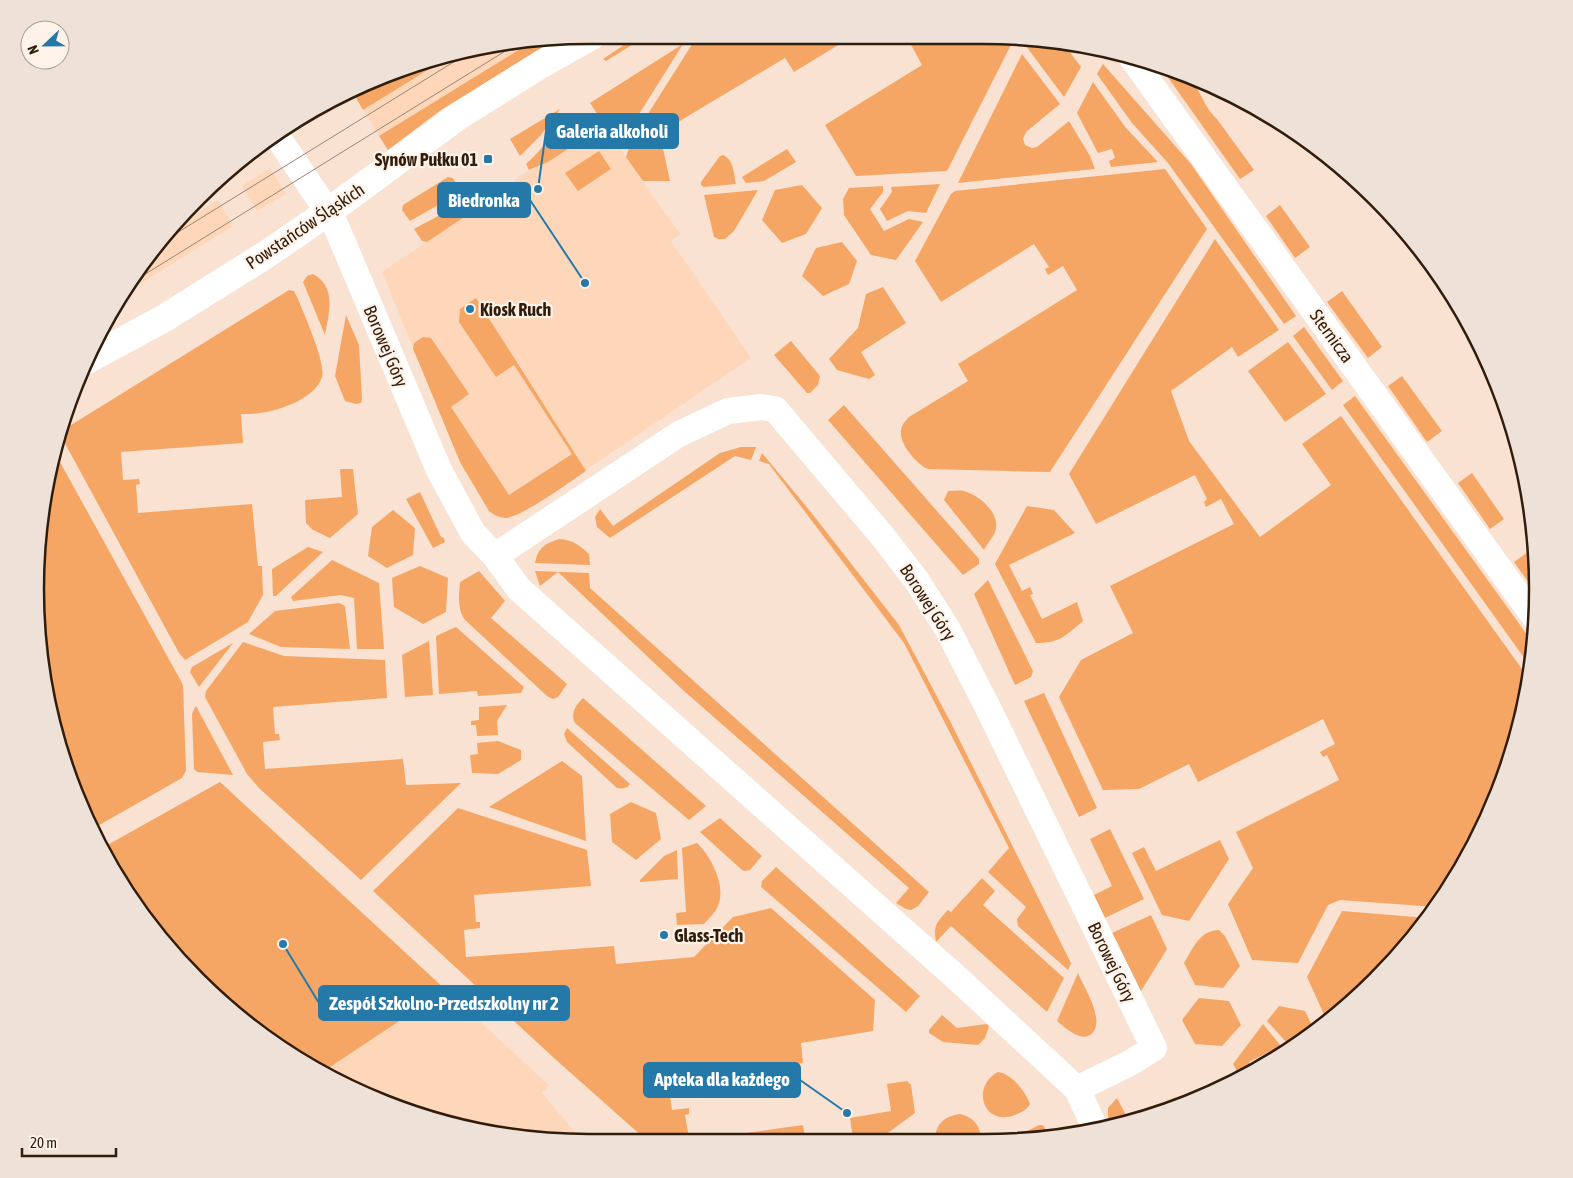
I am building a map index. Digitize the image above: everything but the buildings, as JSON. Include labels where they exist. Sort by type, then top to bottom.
[{"type":"main road","name":"Powstańców Śląskich","points":[[97,355],[163,319],[267,254],[328,212],[457,117],[540,65],[577,44]]},
{"type":"street","name":"Sternicza","points":[[1138,66],[1528,609]]},
{"type":"street","name":"Borowej Góry","points":[[280,140],[336,226],[439,470],[473,533],[495,556],[519,589],[922,947],[1077,1089],[1130,1063],[1154,1048],[948,630],[917,581],[884,538],[775,409],[761,407],[728,411],[679,434],[495,556]]},
{"type":"street","points":[[1077,1089],[1093,1123]]},
{"type":"shaded area","points":[[626,44],[633,44],[606,61],[603,59]]},
{"type":"shaded area","points":[[683,44],[619,146],[590,103]]},
{"type":"shaded area","points":[[692,44],[840,44],[794,72],[785,58],[683,119],[660,135],[670,181],[643,181],[626,157],[632,139]]},
{"type":"shaded area","points":[[911,44],[1011,45],[947,171],[856,176],[825,125],[922,65]]},
{"type":"shaded area","points":[[546,46],[441,110],[388,150],[379,136],[523,48]]},
{"type":"shaded area","points":[[1026,46],[1068,50],[1081,67],[1064,97]]},
{"type":"shaded area","points":[[523,48],[379,136],[363,110],[432,67],[483,54]]},
{"type":"shaded area","points":[[1022,54],[1060,104],[1026,132],[1023,139],[1025,145],[1032,148],[1037,147],[1069,121],[1090,156],[1095,169],[958,183]]},
{"type":"shaded area","points":[[1103,64],[1191,164],[1296,316],[1284,324],[1168,163],[1132,123],[1097,74]]},
{"type":"shaded area","points":[[432,67],[363,110],[356,98],[380,85]]},
{"type":"shaded area","points":[[1167,76],[1195,86],[1212,114],[1254,170],[1240,179]]},
{"type":"shaded area","points":[[1093,82],[1126,128],[1158,162],[1111,167],[1109,161],[1115,158],[1112,149],[1098,153],[1077,113]]},
{"type":"shaded area","points":[[560,109],[541,135],[520,156],[510,139]]},
{"type":"shaded area","points":[[573,113],[586,133],[585,138],[548,162],[529,170],[526,164]]},
{"type":"shaded area","points":[[605,125],[651,194],[681,234],[671,241],[751,358],[521,514],[504,518],[496,516],[489,511],[460,462],[382,272],[515,182],[521,175],[548,162]]},
{"type":"shaded area","points":[[787,149],[796,162],[764,181],[746,183],[742,177]]},
{"type":"shaded area","points":[[599,151],[611,169],[578,191],[565,173]]},
{"type":"shaded area","points":[[720,156],[727,157],[731,164],[736,184],[704,187],[701,185],[701,182]]},
{"type":"shaded area","points":[[270,168],[286,194],[257,211],[242,186]]},
{"type":"shaded area","points":[[1165,169],[1207,229],[1050,472],[928,469],[920,464],[907,450],[902,440],[901,430],[907,419],[968,381],[958,364],[1077,290],[1063,266],[1048,275],[1045,269],[1049,267],[1034,244],[941,302],[915,261],[951,194],[955,191]]},
{"type":"shaded area","points":[[448,177],[453,178],[461,192],[410,221],[402,210],[403,205]]},
{"type":"shaded area","points":[[940,184],[926,213],[908,211],[887,221],[880,209],[892,192],[891,187]]},
{"type":"shaded area","points":[[802,185],[822,208],[806,234],[782,243],[762,220],[775,190]]},
{"type":"shaded area","points":[[883,186],[883,192],[870,209],[884,231],[909,219],[923,222],[896,260],[871,255],[844,215],[843,199],[849,188]]},
{"type":"shaded area","points":[[758,190],[734,231],[725,239],[714,237],[704,195]]},
{"type":"shaded area","points":[[218,200],[233,226],[136,287],[156,257],[188,219]]},
{"type":"shaded area","points":[[466,201],[473,211],[427,242],[422,241],[414,229]]},
{"type":"shaded area","points":[[1280,205],[1310,247],[1295,258],[1266,216]]},
{"type":"shaded area","points":[[1215,239],[1279,330],[1238,357],[1232,347],[1171,391],[1189,441],[1260,537],[1331,485],[1302,444],[1341,416],[1523,671],[1511,730],[1488,798],[1456,862],[1427,906],[1340,900],[1328,905],[1298,963],[1252,960],[1228,904],[1253,868],[1236,832],[1339,780],[1327,755],[1323,757],[1320,752],[1335,744],[1323,719],[1198,782],[1189,764],[1139,789],[1103,790],[1059,697],[1081,660],[1133,633],[1110,586],[1234,524],[1221,499],[1206,507],[1204,502],[1207,499],[1195,475],[1096,524],[1069,474]]},
{"type":"shaded area","points":[[842,242],[857,261],[849,284],[823,296],[802,276],[816,248]]},
{"type":"shaded area","points":[[313,274],[321,279],[326,286],[330,301],[325,335],[303,282],[307,276]]},
{"type":"shaded area","points":[[883,287],[906,323],[861,352],[875,375],[869,379],[837,370],[829,359],[858,328],[866,294]]},
{"type":"shaded area","points":[[289,290],[294,291],[314,338],[321,361],[322,377],[312,391],[296,402],[268,412],[241,414],[243,443],[121,452],[123,480],[139,479],[140,484],[136,485],[138,513],[252,504],[258,566],[262,566],[263,595],[248,622],[185,660],[179,653],[64,442],[69,426]]},
{"type":"shaded area","points":[[1342,291],[1382,347],[1368,358],[1327,302]]},
{"type":"shaded area","points":[[476,298],[586,471],[535,505],[506,518],[497,516],[489,511],[460,462],[413,349],[414,343],[423,337],[431,338],[469,394],[451,407],[509,495],[572,454],[514,365],[496,377],[459,322],[460,309]]},
{"type":"shaded area","points":[[346,315],[359,345],[362,399],[361,403],[356,404],[345,401],[335,376]]},
{"type":"shaded area","points":[[1304,327],[1343,381],[1332,390],[1293,336]]},
{"type":"shaded area","points":[[791,341],[820,376],[818,385],[810,393],[807,393],[774,355]]},
{"type":"shaded area","points":[[1288,342],[1326,394],[1285,422],[1248,371]]},
{"type":"shaded area","points":[[1402,376],[1442,431],[1427,442],[1388,386]]},
{"type":"shaded area","points":[[1355,396],[1527,635],[1525,659],[1343,405]]},
{"type":"shaded area","points":[[844,405],[979,559],[979,564],[963,575],[828,420]]},
{"type":"shaded area","points":[[741,447],[756,447],[751,460],[735,456],[610,538],[597,527],[595,517],[600,509],[613,526],[720,453]]},
{"type":"shaded area","points":[[762,453],[899,625],[950,721],[1071,963],[1068,970],[1018,926],[1017,919],[1026,907],[988,872],[1009,848],[904,643],[769,464],[759,461]]},
{"type":"shaded area","points":[[59,460],[183,686],[186,771],[182,778],[98,826],[85,798],[62,730],[48,660],[45,625],[45,553],[48,518]]},
{"type":"shaded area","points":[[340,469],[353,469],[358,514],[330,538],[313,530],[306,523],[305,500],[342,497]]},
{"type":"shaded area","points":[[1472,473],[1504,519],[1490,529],[1458,483]]},
{"type":"shaded area","points":[[948,491],[970,493],[982,500],[991,511],[996,523],[996,529],[984,550],[944,500]]},
{"type":"shaded area","points":[[420,492],[445,542],[433,548],[406,499]]},
{"type":"shaded area","points":[[1027,506],[1054,510],[1075,533],[1009,565],[1022,591],[1030,587],[1033,594],[1030,595],[1042,619],[1077,602],[1083,621],[1067,635],[1051,642],[1036,643],[995,564]]},
{"type":"shaded area","points":[[393,510],[415,528],[413,555],[387,568],[368,556],[372,527]]},
{"type":"shaded area","points":[[559,539],[572,542],[582,548],[589,554],[590,565],[535,563],[538,553],[543,547]]},
{"type":"shaded area","points":[[308,547],[323,552],[276,596],[273,596],[272,569]]},
{"type":"shaded area","points":[[1528,552],[1529,583],[1514,562]]},
{"type":"shaded area","points":[[332,560],[379,583],[384,649],[357,649],[354,598],[341,595],[293,601],[291,597]]},
{"type":"shaded area","points":[[420,566],[448,578],[446,612],[423,624],[394,607],[392,578]]},
{"type":"shaded area","points":[[479,571],[505,601],[491,618],[567,684],[558,697],[553,699],[547,696],[464,619],[459,605],[460,582]]},
{"type":"shaded area","points":[[535,571],[589,573],[590,588],[929,892],[918,906],[911,910],[896,903],[909,888],[684,691],[558,572],[540,586]]},
{"type":"shaded area","points":[[988,580],[1033,671],[1031,677],[1015,685],[974,594]]},
{"type":"shaded area","points":[[339,603],[345,606],[350,649],[281,647],[249,634],[275,611]]},
{"type":"shaded area","points":[[456,627],[524,687],[521,693],[478,696],[477,691],[439,694],[436,636]]},
{"type":"shaded area","points":[[429,641],[433,695],[405,697],[402,655]]},
{"type":"shaded area","points":[[243,642],[284,656],[385,660],[387,698],[273,707],[275,734],[279,734],[280,740],[263,742],[265,769],[403,759],[406,785],[461,783],[361,880],[260,789],[247,774],[205,697],[206,691]]},
{"type":"shaded area","points":[[233,643],[199,687],[190,672],[192,667]]},
{"type":"shaded area","points":[[1044,693],[1097,808],[1079,817],[1024,701]]},
{"type":"shaded area","points":[[583,698],[706,806],[689,820],[575,723],[574,709]]},
{"type":"shaded area","points":[[507,705],[497,721],[498,735],[477,736],[476,725],[471,725],[471,721],[479,720],[479,707]]},
{"type":"shaded area","points":[[196,706],[233,775],[197,772],[194,769],[192,715]]},
{"type":"shaded area","points":[[567,728],[630,784],[629,786],[617,788],[567,742],[564,734]]},
{"type":"shaded area","points":[[498,741],[521,750],[521,760],[498,774],[472,773],[470,755],[478,754],[477,743]]},
{"type":"shaded area","points":[[562,761],[582,776],[586,841],[489,807]]},
{"type":"shaded area","points":[[220,782],[549,1085],[542,1093],[576,1134],[518,1130],[448,1116],[380,1093],[316,1061],[257,1022],[203,975],[156,921],[108,845]]},
{"type":"shaded area","points":[[220,782],[446,990],[329,1068],[257,1022],[203,975],[156,921],[108,845]]},
{"type":"shaded area","points":[[631,802],[656,813],[661,839],[636,860],[612,842],[610,814]]},
{"type":"shaded area","points":[[458,808],[587,850],[591,886],[474,895],[476,922],[480,922],[480,928],[464,930],[466,957],[614,946],[616,964],[694,957],[733,917],[771,908],[875,1000],[873,1031],[801,1043],[803,1063],[668,1083],[672,1110],[689,1108],[689,1114],[685,1115],[688,1134],[640,1134],[373,891]]},
{"type":"shaded area","points":[[720,818],[762,856],[750,870],[742,870],[700,832]]},
{"type":"shaded area","points":[[1110,829],[1144,899],[1105,918],[1094,895],[1112,886],[1090,839]]},
{"type":"shaded area","points":[[1220,840],[1229,859],[1189,921],[1162,915],[1132,853],[1144,847],[1156,871]]},
{"type":"shaded area","points":[[697,843],[708,856],[716,873],[719,882],[720,900],[716,910],[704,924],[677,925],[676,913],[686,912],[682,848]]},
{"type":"shaded area","points":[[677,850],[678,879],[640,882],[664,856]]},
{"type":"shaded area","points":[[776,867],[920,996],[906,1012],[761,887],[762,881]]},
{"type":"shaded area","points":[[982,878],[995,891],[983,905],[1064,978],[1047,1012],[951,926],[936,942],[935,932],[939,921],[948,910],[951,912]]},
{"type":"shaded area","points":[[1342,911],[1420,917],[1370,975],[1324,1015],[1307,977]]},
{"type":"shaded area","points":[[1151,915],[1167,949],[1141,991],[1112,933]]},
{"type":"shaded area","points":[[1219,930],[1225,936],[1240,966],[1223,988],[1195,985],[1184,963],[1194,946],[1206,933]]},
{"type":"shaded area","points":[[1078,973],[1095,1011],[1094,1032],[1085,1037],[1074,1034],[1057,1021]]},
{"type":"shaded area","points":[[1199,998],[1229,1001],[1241,1025],[1222,1046],[1195,1044],[1182,1020]]},
{"type":"shaded area","points":[[1279,1006],[1305,1011],[1312,1025],[1286,1042],[1267,1021]]},
{"type":"shaded area","points":[[942,1015],[957,1028],[986,1024],[989,1026],[985,1038],[978,1045],[943,1042],[929,1033],[929,1030]]},
{"type":"shaded area","points":[[1263,1024],[1281,1046],[1249,1062],[1250,1065],[1237,1072],[1233,1064]]},
{"type":"shaded area","points":[[998,1072],[1013,1079],[1022,1089],[1030,1104],[1025,1110],[1015,1115],[1004,1117],[995,1115],[984,1104],[984,1087],[989,1079]]},
{"type":"shaded area","points":[[907,1081],[911,1085],[915,1113],[886,1134],[852,1134],[850,1118],[891,1111],[887,1084]]},
{"type":"shaded area","points":[[1117,1098],[1126,1116],[1108,1120],[1108,1108]]},
{"type":"shaded area","points":[[960,1114],[969,1117],[975,1122],[980,1134],[936,1134],[939,1124],[950,1116]]},
{"type":"shaded area","points":[[803,1125],[804,1134],[739,1134]]},
{"type":"shaded area","points":[[1039,1125],[1043,1125],[1047,1131],[1024,1133]]},
{"type":"tram line","points":[[143,275],[507,50]]},
{"type":"tram line","points":[[175,234],[457,60]]},
{"type":"place","name":"Synów Pułku 01","points":[[488,159]]},
{"type":"place","name":"Galeria alkoholi","points":[[538,189]]},
{"type":"place","name":"Biedronka","points":[[585,283]]},
{"type":"place","name":"Kiosk Ruch","points":[[470,309]]},
{"type":"place","name":"Glass-Tech","points":[[664,935]]},
{"type":"place","name":"Zespół Szkolno-Przedszkolny nr 2","points":[[283,944]]},
{"type":"place","name":"Apteka dla każdego","points":[[847,1113]]}]
